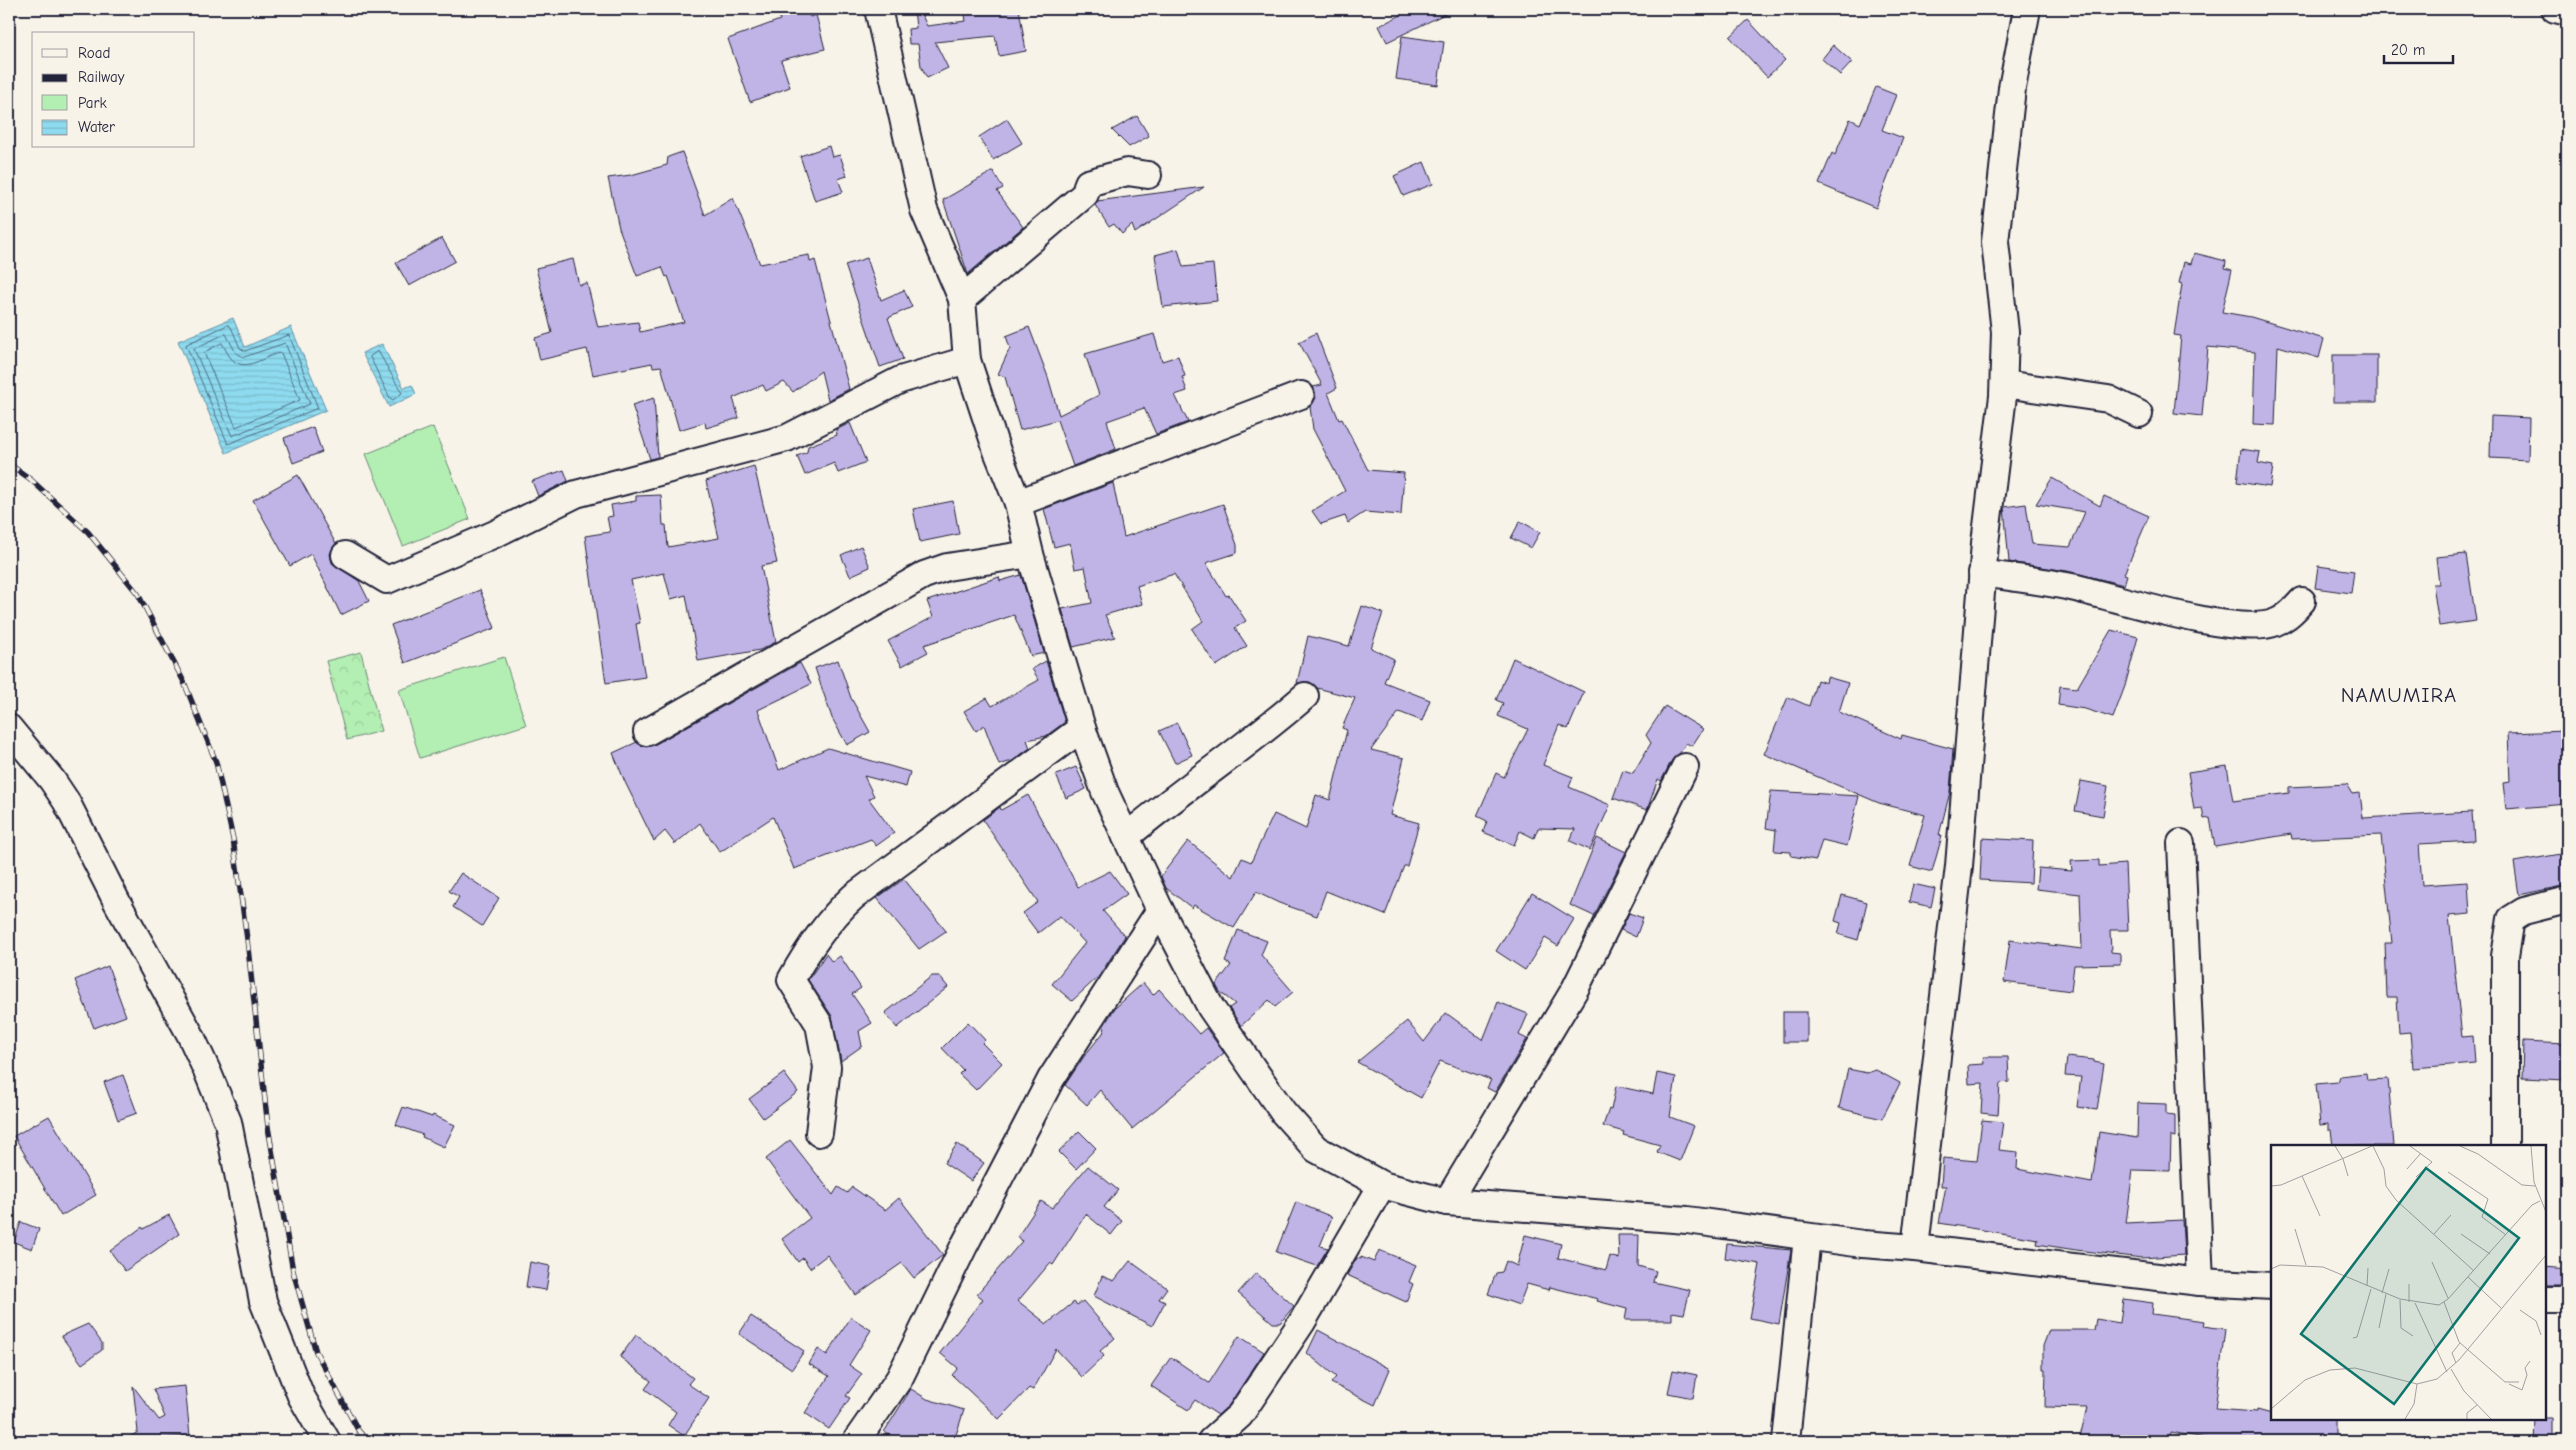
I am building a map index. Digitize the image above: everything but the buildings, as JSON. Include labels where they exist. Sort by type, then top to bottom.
[{"type":"street","points":[[878,9],[924,210],[962,299],[967,360],[997,451],[1018,502],[1030,554],[1082,728],[1105,792],[1160,910],[1211,1008],[1283,1112],[1316,1149],[1382,1185],[1447,1202],[1687,1220],[1807,1237],[2200,1282],[2271,1286]]},
{"type":"street","points":[[1915,1248],[1959,866],[1982,574],[2004,384],[2005,332],[1995,242],[2012,88],[2027,9]]},
{"type":"street","points":[[2555,9],[2567,12]]},
{"type":"street","points":[[962,299],[1085,194],[1088,183],[1127,172],[1148,175]]},
{"type":"street","points":[[345,555],[387,580],[495,534],[576,494],[787,438],[900,380],[967,360]]},
{"type":"street","points":[[2004,384],[2108,399],[2139,414]]},
{"type":"street","points":[[1018,502],[1301,396]]},
{"type":"street","points":[[647,732],[924,575],[947,567],[1030,554]]},
{"type":"street","points":[[1982,574],[2074,588],[2216,622],[2247,626],[2275,623],[2294,611],[2302,601]]},
{"type":"street","points":[[1126,837],[1173,798],[1268,729],[1305,696]]},
{"type":"street","points":[[9,728],[52,780],[66,801],[117,902],[190,1034],[208,1073],[228,1122],[263,1301],[300,1396],[327,1441]]},
{"type":"street","points":[[819,1133],[827,1067],[819,1024],[791,980],[807,949],[838,911],[853,897],[1082,728]]},
{"type":"street","points":[[1447,1202],[1575,989],[1685,767]]},
{"type":"street","points":[[2181,843],[2200,1282]]},
{"type":"street","points":[[2505,1145],[2505,956],[2510,926],[2516,914],[2567,900]]},
{"type":"street","points":[[856,1441],[899,1378],[964,1246],[1051,1079],[1160,910]]},
{"type":"street","points":[[1211,1441],[1245,1407],[1302,1322],[1382,1185]]},
{"type":"street","points":[[1786,1441],[1807,1237]]},
{"type":"street","points":[[2546,1300],[2567,1300]]},
{"type":"green space","points":[[433,427],[470,519],[403,546],[366,454]]},
{"type":"green space","points":[[361,652],[381,731],[347,740],[326,661]]},
{"type":"green space","points":[[504,657],[526,725],[420,758],[399,690]]},
{"type":"water","points":[[233,318],[245,347],[291,327],[326,410],[226,453],[178,341]]},
{"type":"water","points":[[382,344],[404,388],[412,385],[416,394],[389,407],[362,353]]},
{"type":"railway","points":[[9,464],[29,478],[88,532],[138,594],[184,682],[216,762],[233,839],[247,939],[268,1127],[293,1271],[316,1352],[358,1430],[367,1441]]},
{"type":"district","name":"NAMUMIRA","points":[[2399,695]]}]
